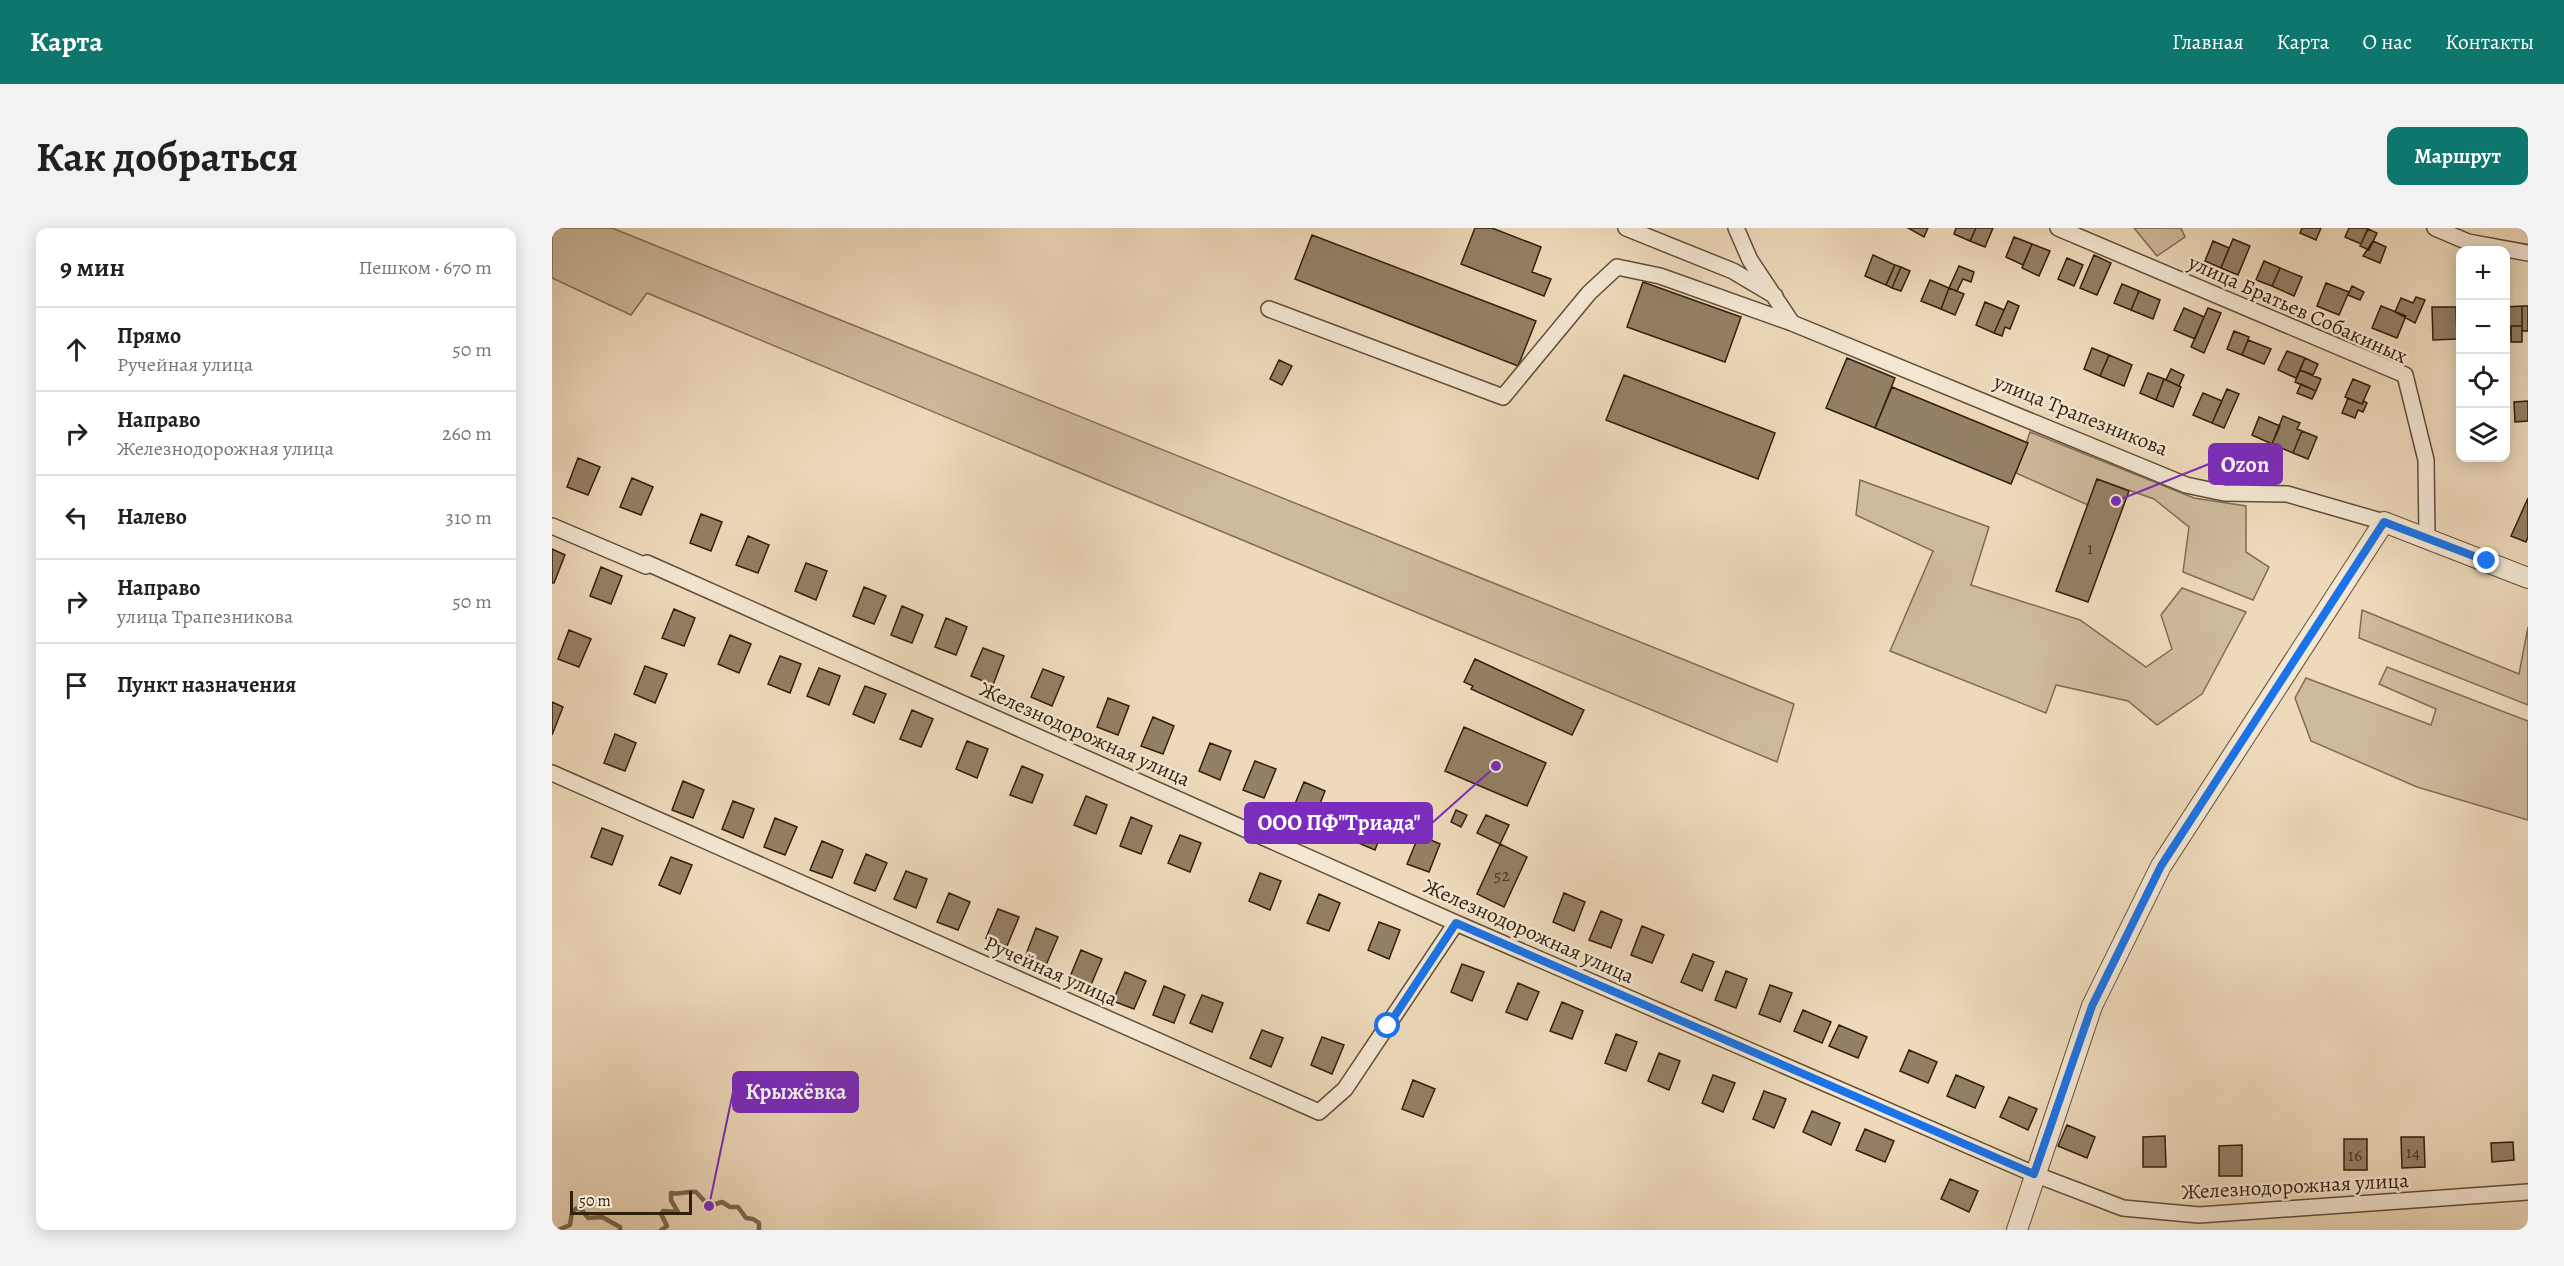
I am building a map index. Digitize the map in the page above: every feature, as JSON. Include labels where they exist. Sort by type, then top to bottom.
[{"type":"street","points":[[1626,228],[1734,271],[1774,296]]},
{"type":"street","points":[[1736,228],[1750,260],[1792,323]]},
{"type":"street","name":"улица Братьев Собакиных","points":[[2058,228],[2405,375],[2426,460],[2427,537]]},
{"type":"street","points":[[2435,228],[2468,242],[2528,253]]},
{"type":"street","name":"улица Трапезникова","points":[[1269,309],[1503,397],[1588,293],[1617,267],[1660,276],[1792,323],[2186,485],[2224,493],[2288,494],[2427,537],[2528,578]]},
{"type":"street","points":[[2017,1230],[2092,1006],[2161,866],[2384,522]]},
{"type":"street","name":"Железнодорожная улица","points":[[552,526],[646,566],[647,563],[1456,923],[2034,1174],[2122,1208],[2199,1215],[2528,1192]]},
{"type":"street","name":"Ручейная улица","points":[[552,773],[1319,1112],[1345,1089],[1456,923]]},
{"type":"shaded area","points":[[552,228],[612,228],[1794,704],[1777,762],[647,293],[631,315],[552,278]]},
{"type":"shaded area","points":[[2134,228],[2181,228],[2185,237],[2157,256]]},
{"type":"shaded area","points":[[2030,432],[2194,498],[2246,506],[2246,552],[2269,567],[2253,600],[2183,572],[2189,527],[2154,499],[2097,479],[2088,505],[2016,473]]},
{"type":"shaded area","points":[[1860,480],[1989,527],[1971,585],[2080,620],[2146,667],[2172,649],[2161,615],[2182,588],[2246,612],[2202,694],[2157,725],[2128,701],[2056,685],[2046,713],[1890,651],[1933,551],[1856,515]]},
{"type":"shaded area","points":[[2362,610],[2519,674],[2528,627],[2528,705],[2359,638]]},
{"type":"shaded area","points":[[2387,667],[2528,721],[2528,820],[2417,787],[2311,741],[2295,698],[2306,678],[2431,725],[2436,709],[2379,684]]},
{"type":"building","points":[[1475,228],[1492,228],[1541,247],[1532,272],[1551,279],[1544,296],[1461,264]]},
{"type":"building","points":[[1908,228],[1928,228],[1924,237]]},
{"type":"building","points":[[1956,228],[1976,228],[1970,241],[1954,234]]},
{"type":"building","points":[[1976,228],[1993,228],[1985,247],[1970,241]]},
{"type":"building","points":[[2302,228],[2321,228],[2316,240],[2300,233]]},
{"type":"building","points":[[2349,228],[2368,228],[2361,244],[2345,237]]},
{"type":"building","points":[[2368,229],[2377,233],[2369,250],[2360,246]]},
{"type":"building","points":[[1312,235],[1536,321],[1518,366],[1295,279]]},
{"type":"building","points":[[2014,237],[2032,244],[2023,265],[2006,257]]},
{"type":"building","points":[[2233,239],[2250,246],[2238,275],[2221,268]]},
{"type":"building","points":[[2213,241],[2229,248],[2221,268],[2205,261]]},
{"type":"building","points":[[2373,241],[2386,247],[2380,263],[2363,256]]},
{"type":"building","points":[[2032,244],[2050,251],[2039,276],[2022,268]]},
{"type":"building","points":[[1873,255],[1895,265],[1886,285],[1865,276]]},
{"type":"building","points":[[2094,255],[2111,263],[2097,295],[2080,288]]},
{"type":"building","points":[[2067,258],[2083,265],[2074,286],[2058,279]]},
{"type":"building","points":[[2264,261],[2280,268],[2272,286],[2256,280]]},
{"type":"building","points":[[1895,265],[1901,267],[1892,288],[1886,285]]},
{"type":"building","points":[[1959,266],[1974,272],[1971,282],[1963,279],[1957,291],[1949,288]]},
{"type":"building","points":[[1901,267],[1910,271],[1901,291],[1892,288]]},
{"type":"building","points":[[2280,268],[2302,277],[2294,296],[2272,286]]},
{"type":"building","points":[[1930,280],[1949,288],[1941,309],[1921,301]]},
{"type":"building","points":[[1643,282],[1741,317],[1725,362],[1627,327]]},
{"type":"building","points":[[2326,283],[2349,292],[2339,315],[2317,306]]},
{"type":"building","points":[[2122,284],[2139,291],[2131,310],[2114,303]]},
{"type":"building","points":[[2352,286],[2364,292],[2360,300],[2348,295]]},
{"type":"building","points":[[1949,288],[1964,294],[1955,315],[1941,309]]},
{"type":"building","points":[[2139,291],[2160,300],[2153,319],[2131,310]]},
{"type":"building","points":[[2416,297],[2425,300],[2415,323],[2395,312],[2401,298],[2413,303]]},
{"type":"building","points":[[2008,301],[2019,306],[2010,329],[2005,327],[2002,336],[1994,333]]},
{"type":"building","points":[[1985,302],[2004,310],[1994,333],[1976,325]]},
{"type":"building","points":[[2381,306],[2406,316],[2397,338],[2372,328]]},
{"type":"building","points":[[2522,306],[2528,306],[2528,331],[2522,331]]},
{"type":"building","points":[[2522,306],[2522,326],[2511,326],[2511,335],[2510,335],[2510,307]]},
{"type":"building","points":[[2432,307],[2456,307],[2456,339],[2433,340]]},
{"type":"building","points":[[2184,308],[2204,317],[2195,339],[2174,330]]},
{"type":"building","points":[[2208,308],[2221,313],[2204,353],[2191,347]]},
{"type":"building","points":[[2511,326],[2522,326],[2522,342],[2511,342]]},
{"type":"building","points":[[2234,331],[2249,337],[2242,355],[2227,349]]},
{"type":"building","points":[[2248,340],[2271,349],[2264,364],[2242,355]]},
{"type":"building","points":[[2092,348],[2109,355],[2100,376],[2084,369]]},
{"type":"building","points":[[2287,351],[2305,358],[2296,378],[2278,370]]},
{"type":"building","points":[[2109,355],[2132,365],[2124,386],[2100,376]]},
{"type":"building","points":[[1847,358],[1895,378],[1875,428],[1826,408]]},
{"type":"building","points":[[2305,358],[2318,364],[2313,375],[2300,370]]},
{"type":"building","points":[[1279,360],[1292,366],[1282,385],[1270,379]]},
{"type":"building","points":[[2171,369],[2184,375],[2179,386],[2166,380]]},
{"type":"building","points":[[2300,370],[2321,379],[2316,391],[2295,382]]},
{"type":"building","points":[[2148,373],[2164,379],[2156,400],[2140,393]]},
{"type":"building","points":[[1624,375],[1775,433],[1758,479],[1606,420]]},
{"type":"building","points":[[2164,379],[2181,387],[2173,407],[2156,400]]},
{"type":"building","points":[[2353,379],[2370,386],[2362,404],[2345,397]]},
{"type":"building","points":[[2301,384],[2316,391],[2312,399],[2297,393]]},
{"type":"building","points":[[1892,387],[2028,443],[2011,484],[1875,428]]},
{"type":"building","points":[[2227,389],[2239,394],[2224,428],[2212,423]]},
{"type":"building","points":[[2203,393],[2222,401],[2212,423],[2193,415]]},
{"type":"building","points":[[2348,398],[2362,404],[2364,401],[2367,403],[2363,412],[2358,410],[2355,418],[2342,413]]},
{"type":"building","points":[[2528,401],[2528,421],[2515,422],[2514,402]]},
{"type":"building","points":[[2283,416],[2300,423],[2297,429],[2302,431],[2293,453],[2272,444]]},
{"type":"building","points":[[2259,417],[2280,426],[2272,444],[2252,435]]},
{"type":"building","points":[[2302,431],[2317,437],[2308,459],[2293,453]]},
{"type":"building","points":[[578,458],[600,467],[588,495],[567,487]]},
{"type":"building","points":[[632,478],[653,487],[641,515],[620,507]]},
{"type":"building","points":[[2097,479],[2129,491],[2088,602],[2056,591]]},
{"type":"building","points":[[2528,498],[2528,537],[2526,542],[2511,536]]},
{"type":"building","points":[[701,514],[722,522],[711,551],[690,543]]},
{"type":"building","points":[[748,536],[769,545],[758,573],[736,565]]},
{"type":"building","points":[[552,549],[565,555],[554,583],[552,583]]},
{"type":"building","points":[[806,563],[827,571],[816,600],[795,591]]},
{"type":"building","points":[[601,567],[622,576],[611,604],[590,596]]},
{"type":"building","points":[[864,587],[886,596],[874,624],[853,616]]},
{"type":"building","points":[[902,606],[923,615],[912,643],[891,635]]},
{"type":"building","points":[[674,609],[695,618],[684,646],[662,638]]},
{"type":"building","points":[[946,618],[967,627],[956,655],[935,647]]},
{"type":"building","points":[[569,630],[591,639],[579,667],[558,659]]},
{"type":"building","points":[[730,635],[751,644],[739,673],[718,664]]},
{"type":"building","points":[[983,648],[1004,656],[993,685],[971,676]]},
{"type":"building","points":[[780,656],[801,664],[790,693],[768,684]]},
{"type":"building","points":[[1475,659],[1584,710],[1572,735],[1471,689],[1473,686],[1464,682]]},
{"type":"building","points":[[645,666],[667,674],[655,703],[634,694]]},
{"type":"building","points":[[819,668],[840,676],[829,705],[807,696]]},
{"type":"building","points":[[1043,669],[1064,677],[1052,706],[1031,697]]},
{"type":"building","points":[[865,686],[886,694],[874,723],[853,714]]},
{"type":"building","points":[[1108,698],[1129,706],[1118,735],[1097,727]]},
{"type":"building","points":[[552,702],[563,707],[552,735]]},
{"type":"building","points":[[912,710],[933,719],[921,747],[900,739]]},
{"type":"building","points":[[1153,717],[1174,726],[1163,754],[1141,746]]},
{"type":"building","points":[[1464,727],[1546,763],[1527,806],[1445,771]]},
{"type":"building","points":[[615,734],[636,743],[625,771],[604,763]]},
{"type":"building","points":[[967,741],[988,749],[977,778],[956,769]]},
{"type":"building","points":[[1210,743],[1231,751],[1220,780],[1199,771]]},
{"type":"building","points":[[1255,761],[1276,769],[1264,798],[1243,790]]},
{"type":"building","points":[[1022,766],[1043,775],[1032,803],[1010,795]]},
{"type":"building","points":[[683,781],[704,790],[693,818],[672,810]]},
{"type":"building","points":[[1304,782],[1325,791],[1314,819],[1292,811]]},
{"type":"building","points":[[1086,796],[1107,805],[1096,834],[1074,825]]},
{"type":"building","points":[[733,801],[754,809],[743,838],[722,829]]},
{"type":"building","points":[[1456,810],[1467,815],[1461,827],[1451,822]]},
{"type":"building","points":[[1365,813],[1386,821],[1375,850],[1354,841]]},
{"type":"building","points":[[1486,815],[1509,825],[1500,844],[1477,833]]},
{"type":"building","points":[[1131,817],[1152,826],[1141,854],[1120,846]]},
{"type":"building","points":[[775,818],[797,827],[785,855],[764,847]]},
{"type":"building","points":[[602,828],[623,836],[612,865],[591,857]]},
{"type":"building","points":[[1180,835],[1201,843],[1190,872],[1168,863]]},
{"type":"building","points":[[1419,835],[1440,844],[1429,872],[1407,864]]},
{"type":"building","points":[[822,841],[843,850],[832,878],[810,870]]},
{"type":"building","points":[[1500,844],[1527,857],[1504,907],[1477,894]]},
{"type":"building","points":[[866,854],[887,863],[875,891],[854,883]]},
{"type":"building","points":[[671,857],[692,865],[680,894],[659,885]]},
{"type":"building","points":[[906,871],[927,879],[916,908],[894,899]]},
{"type":"building","points":[[1260,873],[1281,881],[1270,910],[1249,901]]},
{"type":"building","points":[[949,893],[970,902],[958,930],[937,922]]},
{"type":"building","points":[[1564,893],[1585,902],[1574,931],[1553,922]]},
{"type":"building","points":[[1319,894],[1340,903],[1329,931],[1307,923]]},
{"type":"building","points":[[998,909],[1019,917],[1007,946],[986,938]]},
{"type":"building","points":[[1601,911],[1622,920],[1611,948],[1589,940]]},
{"type":"building","points":[[1379,922],[1400,930],[1389,959],[1368,950]]},
{"type":"building","points":[[1642,926],[1664,935],[1652,963],[1631,955]]},
{"type":"building","points":[[1036,928],[1058,937],[1046,965],[1025,957]]},
{"type":"building","points":[[1081,950],[1102,959],[1090,987],[1069,979]]},
{"type":"building","points":[[1693,954],[1714,962],[1702,991],[1681,982]]},
{"type":"building","points":[[1462,964],[1484,972],[1472,1001],[1451,992]]},
{"type":"building","points":[[1726,971],[1747,979],[1736,1008],[1715,1000]]},
{"type":"building","points":[[1125,972],[1146,981],[1134,1009],[1113,1001]]},
{"type":"building","points":[[1518,983],[1539,992],[1527,1020],[1506,1012]]},
{"type":"building","points":[[1770,985],[1792,993],[1780,1022],[1759,1014]]},
{"type":"building","points":[[1164,986],[1185,995],[1174,1023],[1153,1015]]},
{"type":"building","points":[[1202,995],[1223,1003],[1212,1032],[1190,1023]]},
{"type":"building","points":[[1562,1002],[1583,1011],[1572,1039],[1550,1031]]},
{"type":"building","points":[[1803,1010],[1831,1022],[1822,1043],[1794,1031]]},
{"type":"building","points":[[1839,1025],[1867,1037],[1858,1058],[1829,1046]]},
{"type":"building","points":[[1262,1030],[1283,1038],[1271,1067],[1250,1058]]},
{"type":"building","points":[[1616,1034],[1637,1042],[1626,1071],[1605,1063]]},
{"type":"building","points":[[1322,1037],[1344,1045],[1332,1074],[1311,1065]]},
{"type":"building","points":[[1909,1050],[1937,1062],[1928,1083],[1900,1071]]},
{"type":"building","points":[[1659,1053],[1680,1061],[1669,1090],[1648,1081]]},
{"type":"building","points":[[1713,1075],[1735,1083],[1723,1112],[1702,1103]]},
{"type":"building","points":[[1956,1075],[1984,1087],[1975,1108],[1947,1096]]},
{"type":"building","points":[[1413,1080],[1435,1089],[1423,1117],[1402,1109]]},
{"type":"building","points":[[1764,1091],[1786,1099],[1774,1128],[1753,1119]]},
{"type":"building","points":[[2009,1097],[2037,1109],[2028,1130],[2000,1117]]},
{"type":"building","points":[[1812,1111],[1840,1123],[1831,1145],[1803,1132]]},
{"type":"building","points":[[2067,1125],[2095,1137],[2087,1158],[2058,1146]]},
{"type":"building","points":[[1865,1129],[1894,1141],[1885,1162],[1856,1150]]},
{"type":"building","points":[[2165,1136],[2166,1167],[2143,1167],[2143,1137]]},
{"type":"building","points":[[2401,1137],[2424,1137],[2425,1167],[2402,1168]]},
{"type":"building","points":[[2344,1139],[2367,1139],[2367,1170],[2344,1170]]},
{"type":"building","points":[[2513,1142],[2514,1160],[2492,1162],[2491,1143]]},
{"type":"building","points":[[2242,1145],[2242,1176],[2219,1176],[2219,1146]]},
{"type":"building","points":[[1950,1179],[1978,1191],[1969,1212],[1941,1199]]},
{"type":"waterway","points":[[661,1230],[667,1226],[661,1214],[663,1211],[678,1212],[671,1200],[671,1193],[692,1192],[696,1192],[709,1206],[722,1202],[730,1207],[738,1207],[746,1218],[759,1223],[759,1230]]},
{"type":"waterway","points":[[558,1230],[570,1225],[572,1212],[577,1208],[582,1210],[588,1218],[602,1217],[620,1227],[620,1230]]},
{"type":"place","name":"Ozon","points":[[2116,501]]},
{"type":"place","name":"ООО ПФ\"Триада\"","points":[[1496,766]]},
{"type":"place","name":"Крыжёвка","points":[[709,1206]]},
{"type":"route","points":[[1388,1026],[1456,923],[2034,1174],[2092,1006],[2161,866],[2384,522],[2487,561]]}]
